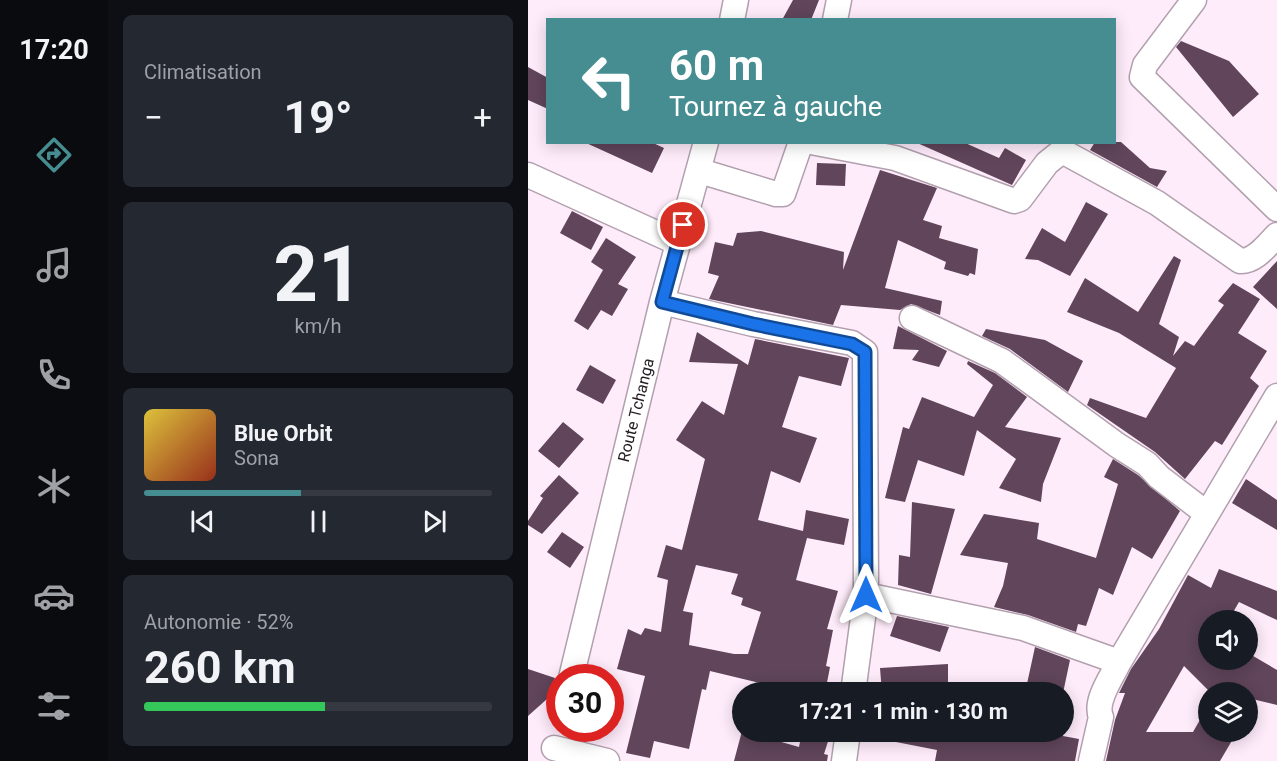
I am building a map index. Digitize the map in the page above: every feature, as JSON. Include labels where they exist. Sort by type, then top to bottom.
[{"type":"street","points":[[732,18],[736,0]]},
{"type":"street","points":[[835,18],[839,0]]},
{"type":"street","points":[[1194,0],[1145,65],[1142,77],[1277,209]]},
{"type":"street","name":"Route Tchanga","points":[[575,664],[662,302],[706,144]]},
{"type":"street","points":[[700,171],[776,194],[783,194],[800,144]]},
{"type":"street","points":[[822,144],[895,158],[1014,201],[1020,199],[1047,163],[1062,151],[1157,203],[1240,261],[1247,262],[1277,235]]},
{"type":"street","points":[[528,175],[678,243]]},
{"type":"street","points":[[662,302],[753,324],[852,344],[865,352],[866,595],[854,682]]},
{"type":"street","points":[[912,318],[1002,361],[1117,445],[1148,464],[1159,477],[1206,513]]},
{"type":"street","points":[[1091,761],[1101,717],[1098,711],[1100,703],[1119,662],[1277,396]]},
{"type":"street","points":[[866,595],[1023,628],[1119,662]]},
{"type":"street","points":[[844,761],[847,742]]},
{"type":"street","points":[[555,746],[608,761]]},
{"type":"building","points":[[793,0],[819,0],[812,18],[783,18]]},
{"type":"building","points":[[1181,41],[1229,61],[1259,94],[1233,117],[1176,47]]},
{"type":"building","points":[[528,67],[546,77],[546,108],[528,100]]},
{"type":"building","points":[[1121,142],[1150,168],[1167,171],[1157,187],[1090,150],[1094,144]]},
{"type":"building","points":[[588,144],[655,144],[664,148],[652,173]]},
{"type":"building","points":[[920,144],[968,144],[999,158],[1005,148],[1026,160],[1012,185]]},
{"type":"building","points":[[817,163],[846,164],[845,186],[816,185]]},
{"type":"building","points":[[880,170],[937,188],[923,220],[942,226],[939,238],[978,249],[975,275],[970,273],[968,276],[944,269],[946,262],[898,240],[885,288],[942,301],[940,315],[911,304],[900,310],[841,305],[833,325],[709,299],[719,276],[708,273],[715,242],[733,246],[737,233],[761,231],[844,252],[843,270]]},
{"type":"building","points":[[1086,202],[1108,214],[1070,276],[1038,260],[1025,259],[1042,228],[1065,242]]},
{"type":"building","points":[[572,211],[603,227],[591,250],[560,233]]},
{"type":"building","points":[[606,238],[636,257],[618,284],[628,289],[612,316],[601,310],[588,330],[574,321],[603,270],[591,262]]},
{"type":"building","points":[[1174,256],[1181,260],[1159,324],[1179,337],[1173,356],[1185,341],[1194,346],[1224,305],[1218,301],[1233,283],[1260,299],[1238,333],[1267,351],[1250,378],[1259,386],[1222,445],[1215,441],[1185,479],[1155,452],[1087,405],[1090,398],[1146,418],[1176,368],[1119,333],[1067,312],[1085,278],[1138,312]]},
{"type":"building","points":[[1277,261],[1277,309],[1253,287]]},
{"type":"building","points":[[898,326],[947,351],[939,367],[912,360],[919,350],[893,349]]},
{"type":"building","points":[[986,329],[1045,340],[1083,361],[1068,392],[1010,349],[982,336]]},
{"type":"building","points":[[697,332],[748,365],[755,339],[849,358],[841,386],[799,376],[782,427],[817,438],[800,483],[771,471],[758,520],[803,531],[806,510],[849,519],[844,545],[807,538],[796,580],[838,591],[827,629],[833,630],[826,666],[830,667],[827,682],[756,682],[710,671],[706,690],[702,689],[689,749],[654,741],[650,758],[626,753],[645,676],[624,671],[624,664],[618,664],[628,629],[641,635],[645,628],[661,632],[668,580],[657,577],[666,545],[682,550],[705,459],[676,440],[702,401],[724,415],[738,364],[689,362]],"holes":[[[696,565],[738,574],[731,594],[743,598],[741,605],[761,612],[748,654],[734,654],[689,645],[693,613],[683,611]]]},
{"type":"building","points":[[968,361],[995,373],[1027,397],[1005,427],[1061,438],[1043,484],[1041,502],[999,488],[1016,459],[977,430],[964,476],[918,460],[905,502],[885,498],[903,427],[909,429],[922,397],[974,417],[993,385],[967,364]]},
{"type":"building","points":[[590,365],[616,380],[603,404],[576,390]]},
{"type":"building","points":[[563,422],[584,439],[559,468],[538,451]]},
{"type":"building","points":[[1113,459],[1138,475],[1180,511],[1152,559],[1132,547],[1113,595],[1099,588],[1086,626],[1078,624],[1076,632],[1028,615],[994,607],[1003,586],[1008,563],[960,555],[984,514],[1039,523],[1037,539],[1096,558],[1118,484],[1104,477]]},
{"type":"building","points":[[559,475],[579,493],[542,534],[528,525],[528,521],[543,498],[540,496]]},
{"type":"building","points":[[1246,479],[1277,500],[1277,530],[1232,503]]},
{"type":"building","points":[[912,502],[955,509],[931,594],[898,585],[899,555],[910,557]]},
{"type":"building","points":[[562,532],[584,547],[570,568],[547,552]]},
{"type":"building","points":[[1219,569],[1277,591],[1277,620],[1239,602],[1234,610],[1198,610],[1198,670],[1258,670],[1258,659],[1277,670],[1277,705],[1258,700],[1258,682],[1200,682],[1184,666],[1146,732],[1193,732],[1198,723],[1198,742],[1231,742],[1220,761],[1106,761],[1115,720],[1125,693],[1119,693],[1131,669],[1159,629],[1188,575],[1211,588]]},
{"type":"building","points":[[897,616],[949,627],[940,652],[890,636]]},
{"type":"building","points":[[1035,647],[1070,660],[1065,682],[1027,682]]},
{"type":"building","points":[[948,664],[948,682],[881,682],[880,668]]},
{"type":"building","points":[[528,669],[546,675],[546,700],[528,716]]},
{"type":"building","points":[[1074,738],[1079,739],[1075,761],[935,761],[937,750],[896,742],[1074,742]]},
{"type":"building","points":[[739,742],[781,742],[799,747],[800,742],[828,742],[824,754],[828,755],[827,761],[734,761]]},
{"type":"route","points":[[683,225],[662,302],[753,324],[852,344],[865,352],[867,358],[866,595]]}]
